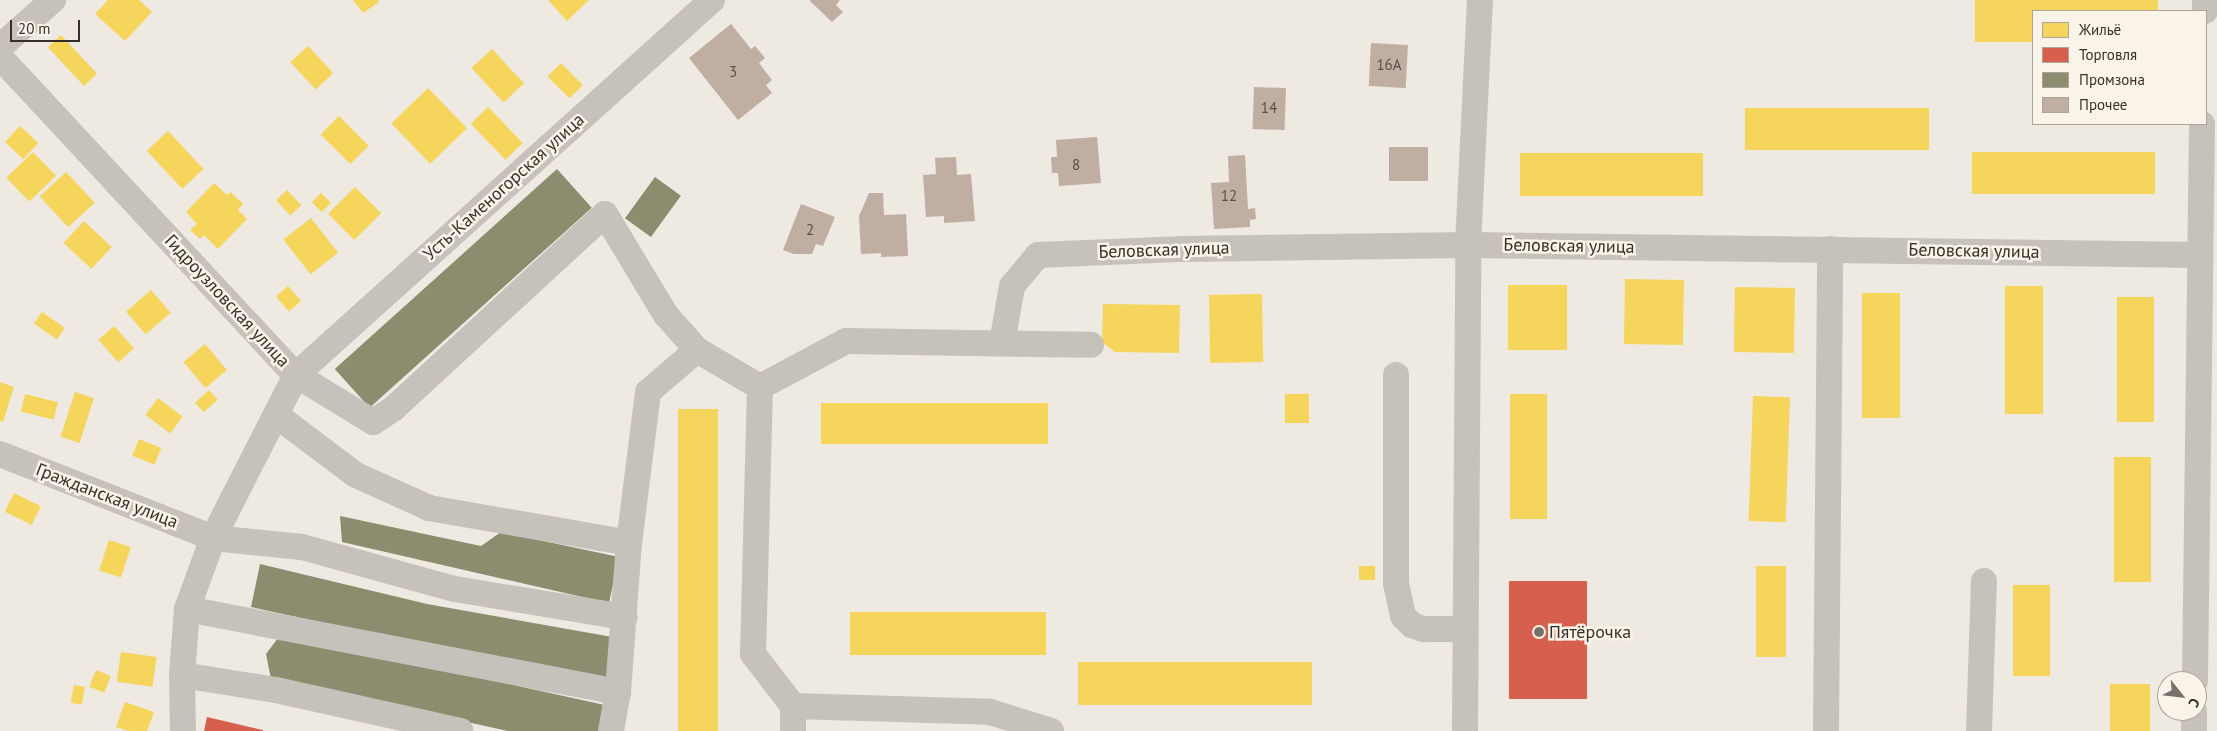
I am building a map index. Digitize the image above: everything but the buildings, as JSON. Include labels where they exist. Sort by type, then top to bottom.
[{"type":"street","points":[[0,47],[53,0]]},
{"type":"street","name":"Усть-Каменогорская улица","points":[[296,374],[712,0]]},
{"type":"street","points":[[1465,731],[1464,629],[1468,245],[1480,0]]},
{"type":"street","name":"Гидроузловская улица","points":[[0,58],[296,374],[213,538],[187,609],[182,675],[183,731]]},
{"type":"street","points":[[2195,671],[2202,125]]},
{"type":"street","points":[[296,374],[373,422],[393,410],[605,214],[666,315],[697,350],[760,386]]},
{"type":"street","name":"Беловская улица","points":[[1002,343],[1012,286],[1038,255],[1184,249],[1468,245],[2200,255]]},
{"type":"street","points":[[1826,731],[1830,249]]},
{"type":"street","points":[[760,386],[846,341],[1091,345]]},
{"type":"street","points":[[611,731],[618,692],[629,543],[648,392],[697,350]]},
{"type":"street","points":[[1396,374],[1396,582],[1403,616],[1412,625],[1424,629],[1464,629]]},
{"type":"street","points":[[760,386],[753,654],[793,719],[990,712],[1051,731]]},
{"type":"street","points":[[276,415],[356,475],[429,508],[629,543]]},
{"type":"street","name":"Гражданская улица","points":[[0,454],[213,538],[302,547],[455,589],[625,617]]},
{"type":"street","points":[[1979,731],[1984,580]]},
{"type":"street","points":[[187,609],[618,692]]},
{"type":"street","points":[[182,675],[276,690],[461,731]]},
{"type":"place","name":"Пятёрочка","points":[[1539,632]]}]
